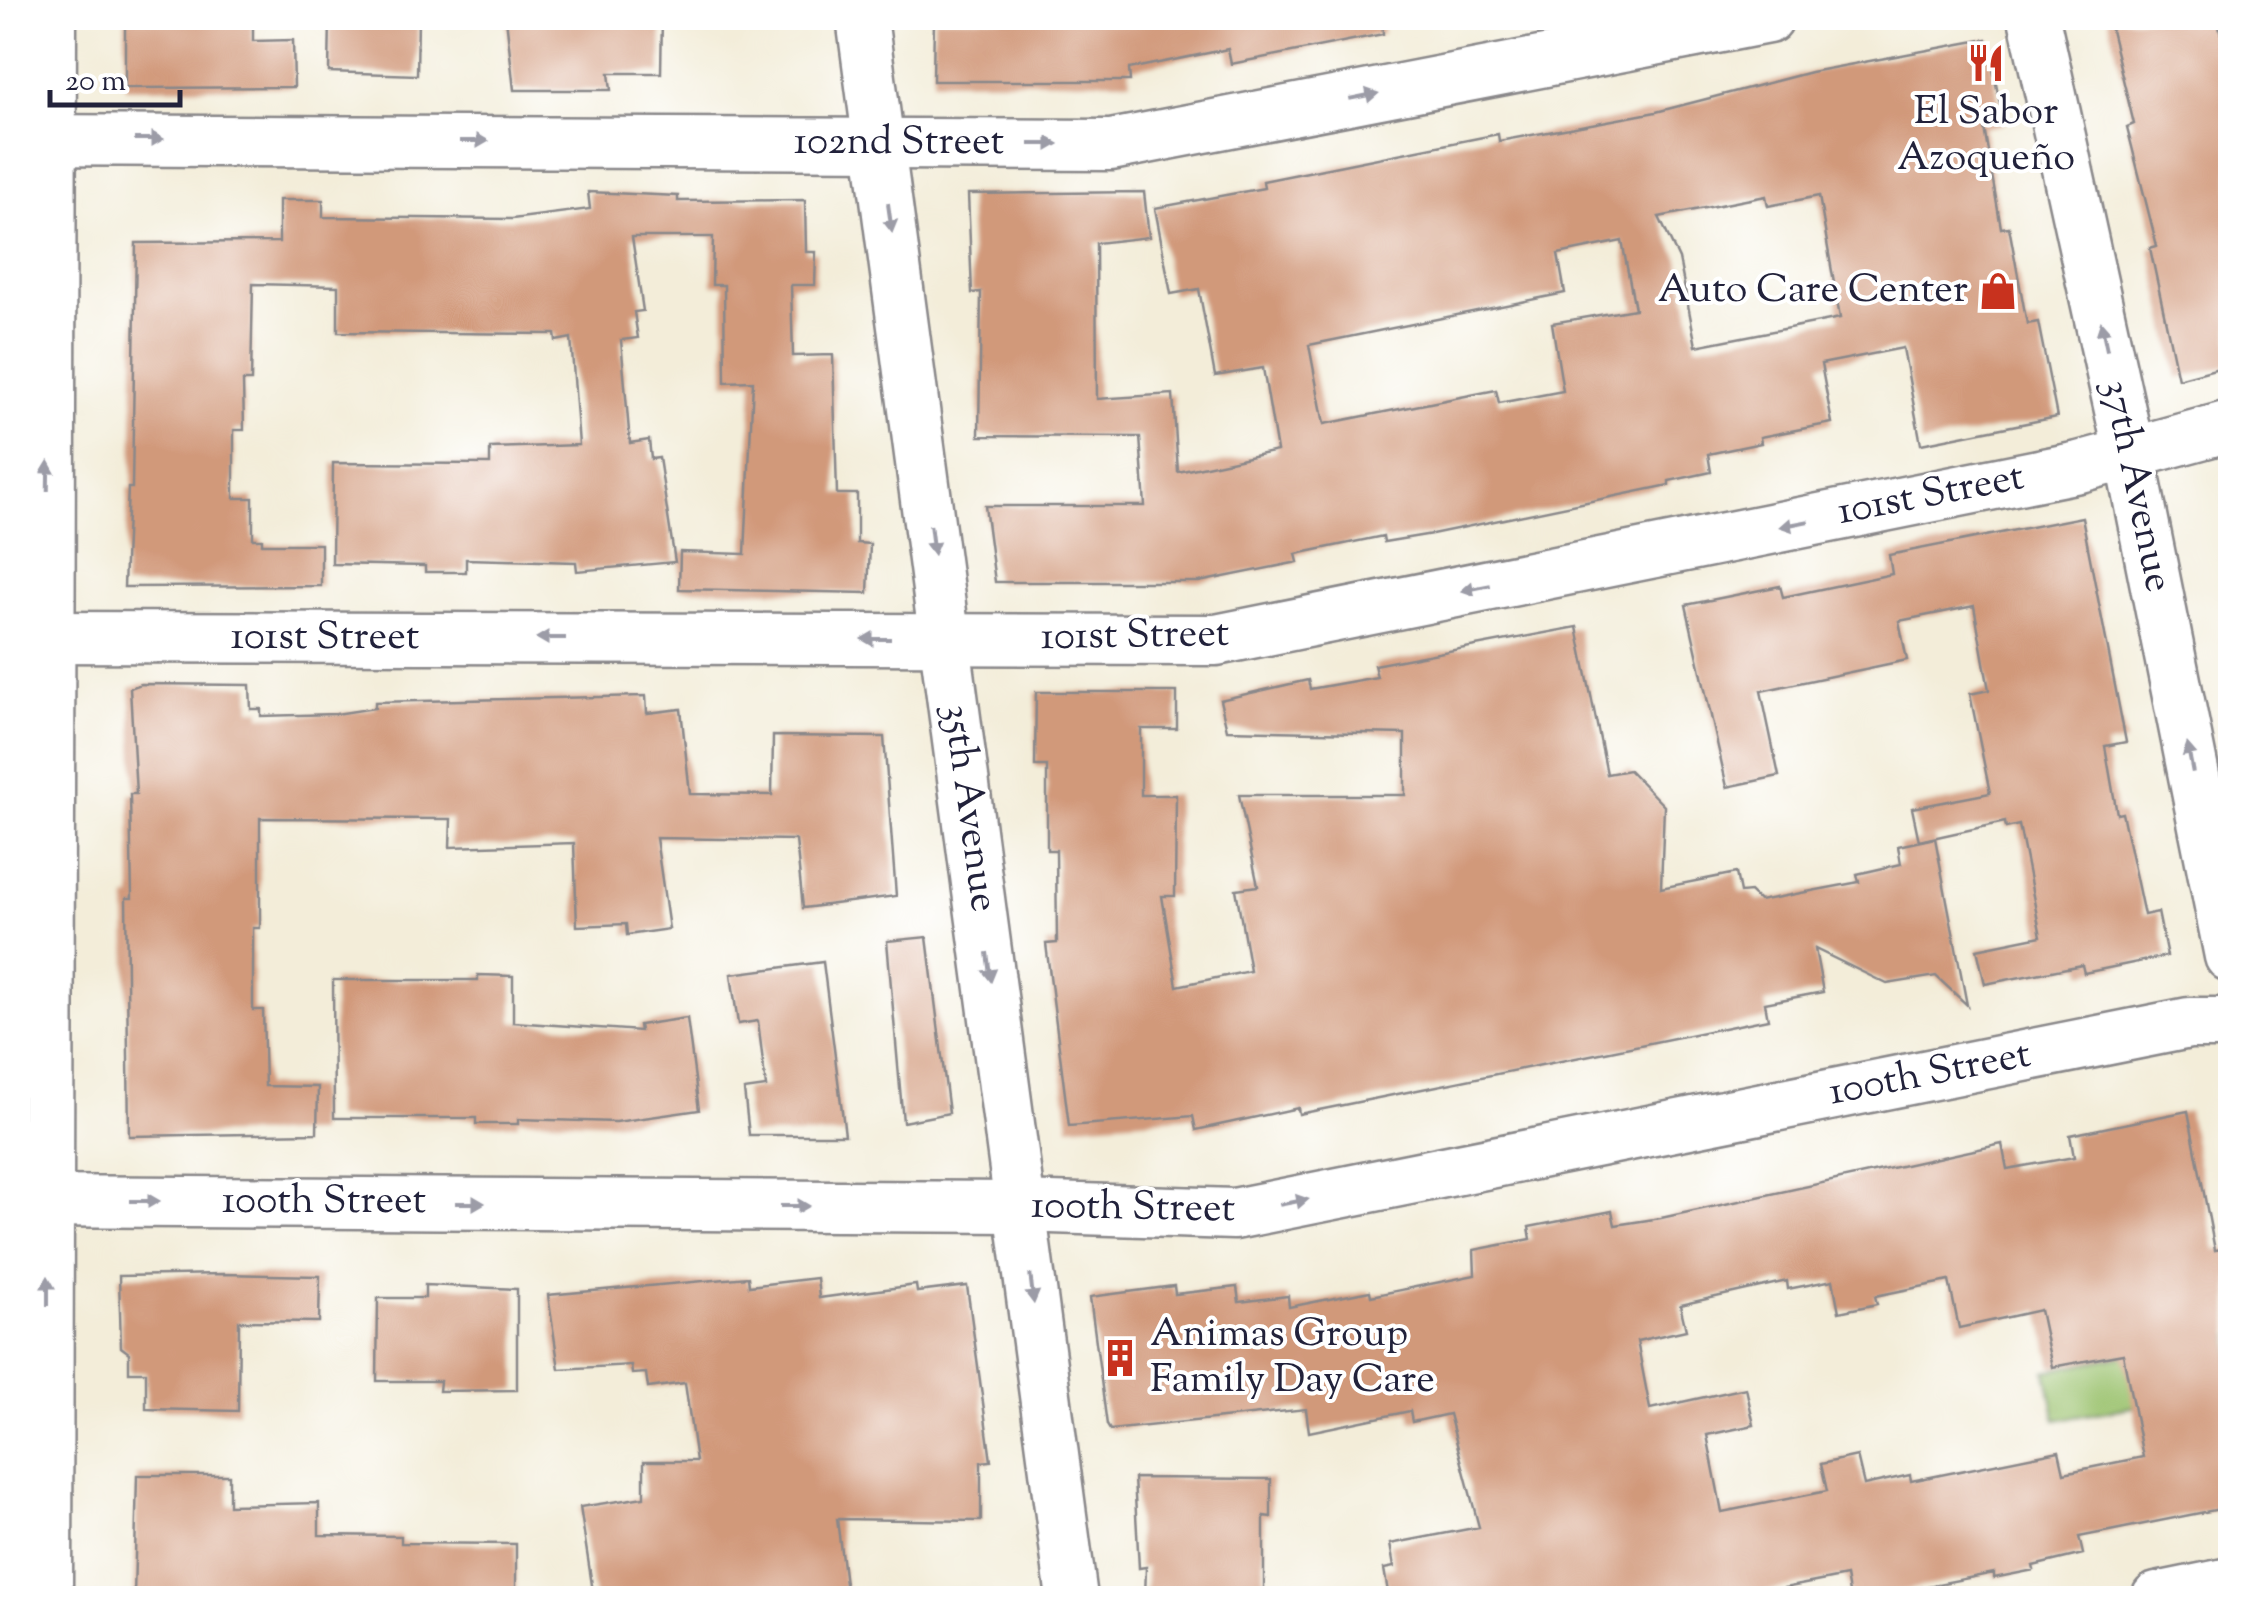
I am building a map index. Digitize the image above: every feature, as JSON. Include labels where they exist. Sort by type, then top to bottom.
[{"type":"street","points":[[47,1598],[33,1201],[32,637],[34,140],[51,18]]},
{"type":"street","name":"35th Avenue","points":[[862,18],[1072,1598]]},
{"type":"street","name":"102nd Street","points":[[34,140],[1111,145],[1768,18]]},
{"type":"street","name":"37th Avenue","points":[[2034,18],[2129,452],[2230,956]]},
{"type":"street","name":"101st Street","points":[[32,637],[1216,640],[2079,467],[2230,426]]},
{"type":"street","name":"100th Street","points":[[33,1201],[1020,1208],[1234,1214],[2189,1023],[2230,1023]]},
{"type":"street","points":[[2157,1598],[2230,1583]]},
{"type":"green space","points":[[2230,1334],[2230,1390],[2056,1420],[2046,1371]]},
{"type":"building","points":[[125,18],[253,18],[253,41],[293,40],[294,87],[125,88]]},
{"type":"building","points":[[330,18],[418,18],[417,75],[329,72]]},
{"type":"building","points":[[506,18],[662,18],[661,73],[609,73],[611,90],[514,90]]},
{"type":"building","points":[[934,18],[1382,18],[1383,34],[1231,64],[1228,49],[1129,69],[1130,81],[933,81]]},
{"type":"building","points":[[2108,18],[2217,18],[2230,72],[2230,365],[2178,379],[2150,248],[2157,246],[2127,127],[2134,124]]},
{"type":"building","points":[[1987,39],[2004,124],[1984,128],[2001,228],[2009,227],[2027,324],[2038,322],[2057,417],[1921,444],[1903,348],[1821,364],[1832,423],[1760,437],[1761,443],[1708,454],[1711,472],[1669,481],[1669,485],[1432,534],[1384,542],[1383,536],[1296,554],[1298,562],[1199,582],[995,582],[985,506],[1145,506],[1140,437],[979,436],[981,292],[972,293],[968,194],[1144,192],[1149,237],[1096,243],[1097,399],[1173,394],[1178,472],[1277,451],[1263,368],[1215,376],[1199,289],[1171,294],[1155,208],[1264,188],[1263,181],[1498,134],[1499,141],[1656,112],[1811,72]],"holes":[[[1766,196],[1768,206],[1819,196],[1840,318],[1696,346],[1679,259],[1659,217]],[[1622,241],[1635,309],[1552,323],[1563,391],[1499,403],[1496,390],[1324,424],[1309,345],[1565,293],[1558,254]]]},
{"type":"building","points":[[588,192],[678,196],[678,201],[805,200],[806,252],[816,252],[815,285],[791,285],[793,356],[833,355],[837,494],[857,494],[857,543],[870,544],[868,593],[679,589],[680,552],[745,554],[753,381],[725,382],[724,285],[712,285],[713,237],[632,237],[643,311],[634,312],[638,338],[621,340],[630,443],[649,440],[651,459],[659,458],[675,562],[577,571],[576,562],[466,559],[466,572],[425,572],[425,566],[332,564],[333,463],[490,464],[490,448],[579,445],[571,338],[556,341],[555,334],[338,332],[338,286],[253,284],[251,381],[243,381],[244,430],[234,430],[234,498],[253,498],[253,539],[262,539],[262,544],[321,544],[321,586],[124,587],[128,488],[132,488],[136,243],[279,242],[279,200],[323,200],[323,217],[512,219],[590,209]]},
{"type":"building","points":[[2082,517],[2126,742],[2105,746],[2117,814],[2122,813],[2144,915],[2158,912],[2167,956],[2084,973],[2082,965],[1985,984],[1977,949],[2041,936],[2019,825],[2006,828],[2005,822],[1919,841],[1912,808],[1990,793],[1970,694],[1989,690],[1974,606],[1899,621],[1907,660],[1761,691],[1779,776],[1727,787],[1686,605],[1780,586],[1783,597],[1892,574],[1889,555]]},
{"type":"building","points":[[1577,627],[1607,774],[1629,770],[1664,806],[1661,888],[1736,873],[1740,893],[1750,892],[1759,901],[1859,882],[1857,874],[1901,864],[1898,846],[1935,838],[1967,1005],[1936,976],[1887,984],[1815,949],[1823,992],[1765,1003],[1768,1019],[1299,1114],[1298,1108],[1196,1130],[1193,1116],[1069,1126],[1046,944],[1057,943],[1056,850],[1047,850],[1047,766],[1035,766],[1036,692],[1177,692],[1177,729],[1141,729],[1141,795],[1176,795],[1175,896],[1162,896],[1177,986],[1250,971],[1236,889],[1258,886],[1239,795],[1405,795],[1405,734],[1227,730],[1220,700],[1308,680],[1310,689],[1377,677],[1374,665]]},
{"type":"building","points":[[141,684],[250,685],[251,709],[261,709],[261,716],[336,714],[375,708],[375,702],[646,696],[647,713],[681,709],[690,794],[772,795],[773,736],[884,737],[896,896],[803,908],[796,840],[656,838],[669,929],[627,935],[626,924],[577,926],[574,843],[450,847],[451,819],[260,818],[260,928],[253,928],[253,1010],[263,1010],[265,1086],[318,1087],[317,1133],[129,1136],[126,898],[132,898],[130,794],[136,794],[130,688]]},
{"type":"building","points":[[927,937],[949,1113],[903,1122],[887,941]]},
{"type":"building","points":[[823,962],[845,1135],[749,1135],[744,1090],[766,1087],[758,1021],[738,1024],[731,974]]},
{"type":"building","points":[[478,975],[513,976],[513,1022],[640,1031],[639,1025],[687,1018],[699,1110],[616,1122],[518,1119],[518,1124],[476,1124],[476,1118],[334,1118],[333,980],[478,980]]},
{"type":"building","points":[[2188,1111],[2215,1250],[2230,1248],[2230,1507],[2079,1537],[2083,1554],[2033,1566],[2034,1570],[1994,1578],[1994,1573],[1887,1594],[1888,1598],[1850,1598],[1846,1576],[1733,1598],[1389,1598],[1384,1569],[1394,1567],[1390,1544],[1479,1527],[1449,1414],[1412,1422],[1410,1411],[1309,1432],[1306,1409],[1110,1430],[1107,1425],[1090,1297],[1174,1286],[1175,1294],[1237,1287],[1239,1302],[1288,1296],[1289,1307],[1370,1291],[1371,1296],[1475,1275],[1474,1250],[1531,1239],[1529,1227],[1612,1211],[1615,1225],[1661,1218],[2002,1144],[2007,1169],[2074,1157],[2070,1135]],"holes":[[[1833,1280],[1839,1312],[1877,1304],[1875,1296],[1949,1281],[1959,1328],[2040,1310],[2052,1367],[2123,1354],[2143,1457],[2064,1473],[2059,1451],[1911,1481],[1910,1475],[1864,1485],[1857,1456],[1821,1464],[1827,1491],[1722,1512],[1707,1435],[1754,1425],[1746,1388],[1650,1409],[1637,1341],[1686,1330],[1680,1305],[1787,1281],[1788,1289]]]},
{"type":"building","points":[[119,1276],[320,1276],[319,1322],[239,1321],[238,1411],[146,1409],[146,1372],[129,1372],[129,1353],[121,1347]]},
{"type":"building","points":[[748,1277],[749,1286],[817,1278],[819,1298],[916,1285],[917,1292],[967,1286],[991,1461],[981,1462],[981,1521],[837,1519],[846,1592],[796,1598],[594,1598],[580,1507],[644,1497],[644,1461],[696,1461],[685,1383],[648,1388],[646,1373],[632,1374],[631,1365],[559,1369],[548,1295]]},
{"type":"building","points":[[425,1285],[517,1289],[517,1390],[439,1391],[440,1381],[377,1381],[378,1298],[425,1298]]},
{"type":"building","points":[[137,1475],[229,1475],[229,1505],[319,1503],[319,1535],[401,1536],[401,1543],[516,1544],[516,1598],[134,1598]]},
{"type":"building","points":[[1134,1478],[1271,1479],[1271,1517],[1264,1516],[1264,1598],[1145,1598],[1146,1567],[1139,1568]]},
{"type":"place","name":"El Sabor Azoqueño","points":[[1986,63]]},
{"type":"place","name":"Auto Care Center","points":[[1998,291]]},
{"type":"place","name":"Animas Group Family Day Care","points":[[1120,1358]]}]
